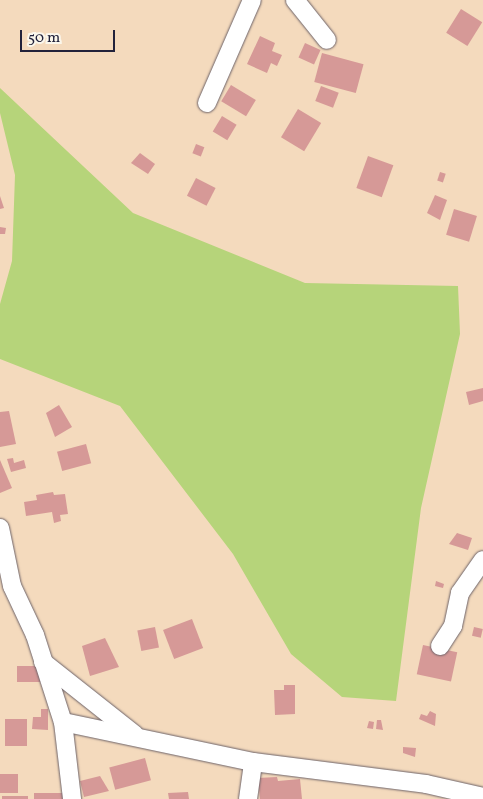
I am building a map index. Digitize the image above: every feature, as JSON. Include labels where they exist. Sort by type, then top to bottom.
[{"type":"street","points":[[207,103],[252,0]]},
{"type":"street","points":[[295,0],[327,40]]},
{"type":"street","points":[[0,528],[12,586],[44,662],[63,722],[72,799]]},
{"type":"street","points":[[440,646],[453,626],[460,593],[483,560]]},
{"type":"street","points":[[44,662],[138,738]]},
{"type":"street","points":[[63,722],[253,762],[278,763],[426,784],[483,797]]},
{"type":"street","points":[[248,799],[253,762]]},
{"type":"green space","points":[[0,88],[133,213],[305,283],[458,286],[460,334],[421,508],[396,701],[342,697],[291,654],[233,554],[120,406],[0,359],[0,304],[12,261],[15,175],[0,113]]},
{"type":"building","points":[[461,9],[482,22],[467,46],[446,33]]},
{"type":"building","points":[[260,36],[275,43],[272,51],[282,55],[277,66],[271,63],[267,73],[247,64]]},
{"type":"building","points":[[305,43],[321,50],[314,65],[298,58]]},
{"type":"building","points":[[322,53],[364,64],[356,93],[314,82]]},
{"type":"building","points":[[231,85],[256,100],[246,116],[221,101]]},
{"type":"building","points":[[321,86],[339,93],[333,108],[315,101]]},
{"type":"building","points":[[298,109],[321,123],[304,151],[281,137]]},
{"type":"building","points":[[222,116],[237,125],[227,140],[213,131]]},
{"type":"building","points":[[196,144],[204,147],[201,157],[192,153]]},
{"type":"building","points":[[140,153],[155,164],[148,174],[131,163]]},
{"type":"building","points":[[368,156],[393,165],[382,197],[356,188]]},
{"type":"building","points":[[440,172],[446,174],[443,182],[437,181]]},
{"type":"building","points":[[196,178],[216,188],[207,206],[187,196]]},
{"type":"building","points":[[435,195],[447,200],[440,220],[427,213]]},
{"type":"building","points":[[0,196],[4,208],[0,209]]},
{"type":"building","points":[[454,209],[477,216],[469,242],[446,235]]},
{"type":"building","points":[[0,227],[6,228],[5,234],[0,234]]},
{"type":"building","points":[[483,388],[483,401],[469,405],[466,392]]},
{"type":"building","points":[[59,405],[72,427],[55,437],[46,413]]},
{"type":"building","points":[[9,411],[16,444],[0,447],[0,412]]},
{"type":"building","points":[[86,444],[91,463],[62,471],[57,452]]},
{"type":"building","points":[[13,458],[14,463],[24,460],[26,468],[11,472],[7,459]]},
{"type":"building","points":[[0,460],[12,488],[0,493]]},
{"type":"building","points":[[53,492],[54,495],[65,494],[68,514],[60,515],[61,521],[54,523],[52,512],[26,516],[24,502],[37,500],[36,495]]},
{"type":"building","points":[[457,533],[472,538],[468,550],[449,544]]},
{"type":"building","points":[[436,581],[444,584],[443,588],[435,586]]},
{"type":"building","points":[[192,619],[203,648],[174,659],[163,630]]},
{"type":"building","points":[[155,627],[159,648],[141,651],[137,630]]},
{"type":"building","points":[[474,627],[483,629],[481,638],[472,636]]},
{"type":"building","points":[[105,638],[119,667],[90,676],[82,646]]},
{"type":"building","points":[[423,645],[457,652],[451,682],[417,674]]},
{"type":"building","points":[[17,666],[41,666],[41,682],[17,682]]},
{"type":"building","points":[[284,685],[295,685],[295,714],[275,715],[274,690],[284,690]]},
{"type":"building","points":[[41,709],[48,709],[48,730],[32,729],[33,717],[41,717]]},
{"type":"building","points":[[430,711],[436,714],[435,726],[419,719],[421,714],[427,716]]},
{"type":"building","points":[[5,719],[27,719],[27,746],[5,746]]},
{"type":"building","points":[[377,720],[381,720],[383,730],[376,729]]},
{"type":"building","points":[[369,721],[374,722],[373,729],[367,728]]},
{"type":"building","points":[[403,747],[416,748],[415,757],[403,753]]},
{"type":"building","points":[[145,758],[151,780],[115,790],[109,768]]},
{"type":"building","points":[[0,774],[18,774],[18,793],[0,793]]},
{"type":"building","points":[[100,776],[109,791],[84,797],[80,781]]},
{"type":"building","points":[[277,777],[278,781],[300,779],[302,799],[260,799],[258,778]]},
{"type":"building","points":[[188,792],[189,799],[169,799],[168,793]]},
{"type":"building","points":[[34,793],[63,793],[63,799],[34,799]]},
{"type":"building","points":[[2,796],[28,796],[28,799],[2,799]]}]
